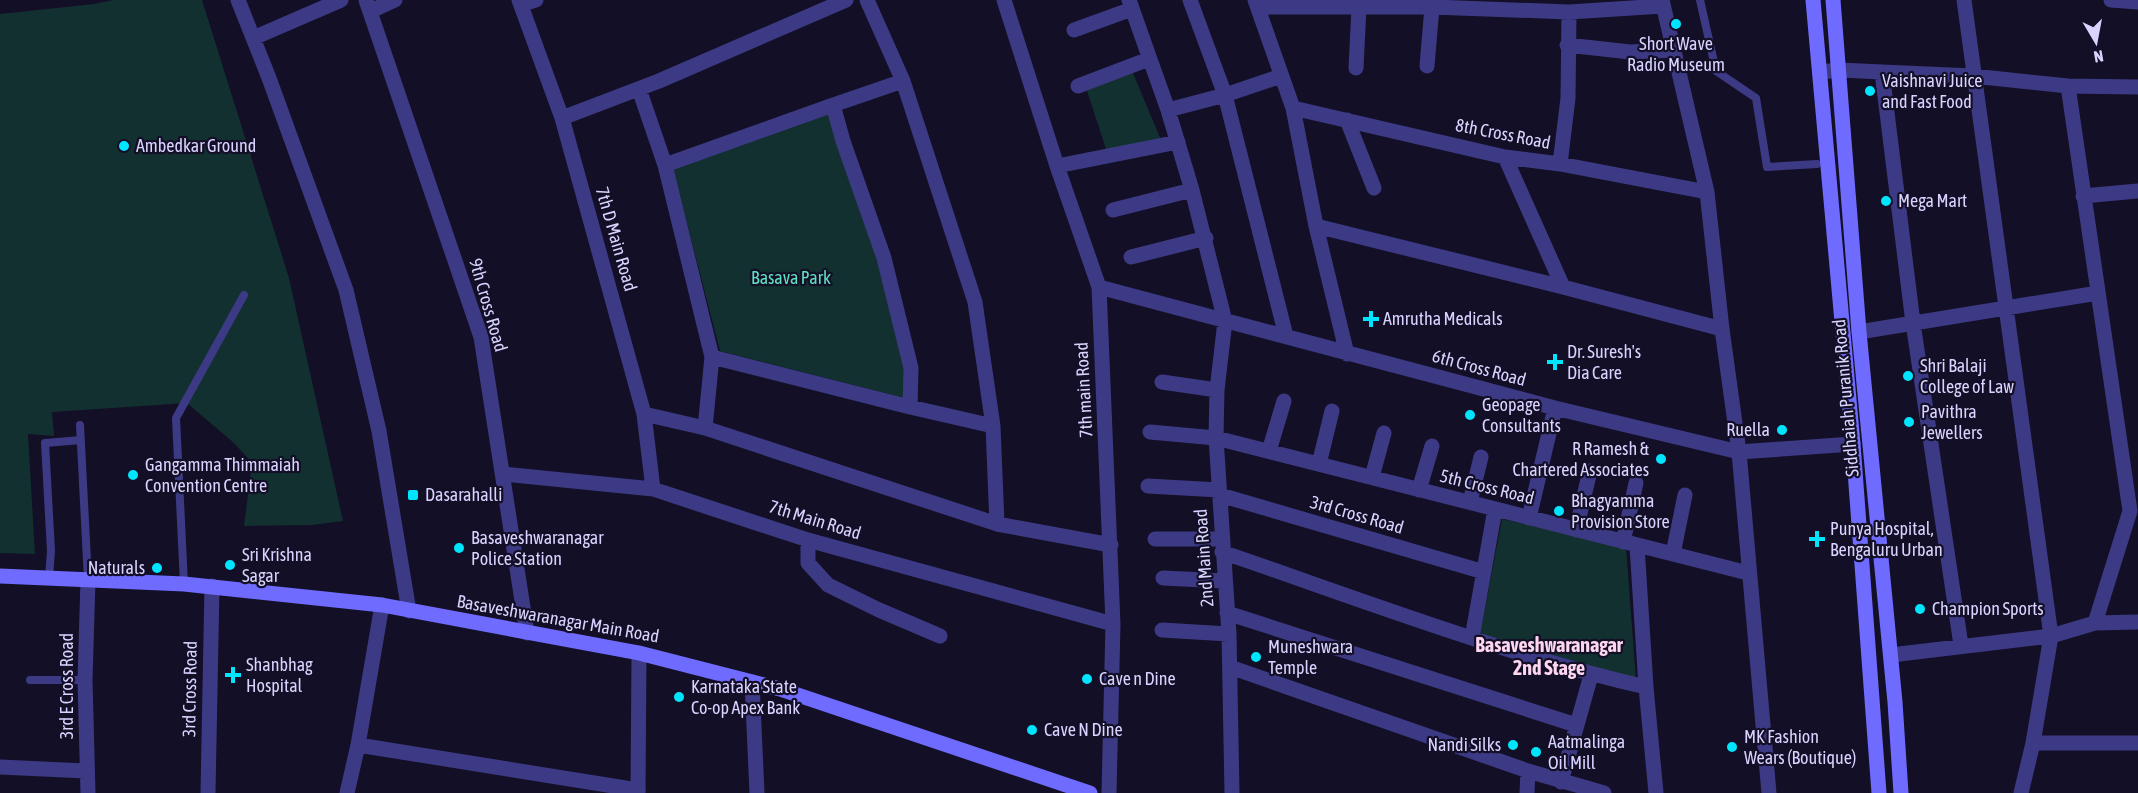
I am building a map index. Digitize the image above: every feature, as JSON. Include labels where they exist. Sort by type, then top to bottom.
[{"type":"main road","name":"Siddhaiah Puranik Road","points":[[1813,0],[1853,444],[1879,793]]},
{"type":"main road","name":"Siddhaiah Puranik Road","points":[[1833,0],[1859,332],[1891,655],[1901,793]]},
{"type":"main road","name":"Basaveshwaranagar Main Road","points":[[0,576],[212,586],[382,605],[639,653],[780,689],[1090,793]]},
{"type":"street","points":[[238,0],[346,290],[380,431],[409,611]]},
{"type":"street","points":[[253,38],[341,0]]},
{"type":"street","points":[[369,6],[395,0]]},
{"type":"street","points":[[520,2],[536,0]]},
{"type":"street","points":[[562,118],[639,89],[846,0]]},
{"type":"street","points":[[867,0],[903,81],[975,302],[993,426],[997,524]]},
{"type":"street","name":"7th main Road","points":[[1004,0],[1057,166],[1099,287],[1113,624],[1109,793]]},
{"type":"street","points":[[1190,0],[1225,95],[1286,336]]},
{"type":"street","points":[[1964,0],[2051,636],[2033,743],[2021,793]]},
{"type":"street","points":[[2111,0],[2138,2]]},
{"type":"street","name":"7th D Main Road","points":[[520,2],[562,118],[644,414],[652,489]]},
{"type":"street","points":[[1347,354],[1316,226],[1293,108],[1257,4],[1569,12],[1663,3],[1707,192],[1722,329],[1739,452],[1769,793]]},
{"type":"street","points":[[1074,30],[1130,4]]},
{"type":"street","name":"2nd Main Road","points":[[1130,4],[1178,142],[1206,238],[1225,321],[1217,390],[1216,438],[1229,634],[1232,793]]},
{"type":"street","name":"9th Cross Road","points":[[369,6],[480,337],[527,633]]},
{"type":"street","points":[[1356,68],[1359,7]]},
{"type":"street","points":[[1427,66],[1432,7]]},
{"type":"street","points":[[1560,164],[1568,98],[1569,12]]},
{"type":"street","points":[[1568,45],[1630,52],[1674,50]]},
{"type":"street","points":[[1078,86],[1149,59]]},
{"type":"street","points":[[1820,72],[1840,70],[1973,76],[2068,86],[2138,87]]},
{"type":"street","points":[[1882,72],[1913,323],[1960,645]]},
{"type":"street","points":[[1168,110],[1225,95],[1281,76]]},
{"type":"street","points":[[665,165],[903,81]]},
{"type":"street","points":[[2068,86],[2098,293],[2134,511],[2095,623]]},
{"type":"street","points":[[639,89],[665,165],[712,357],[705,428]]},
{"type":"street","points":[[833,105],[843,141],[884,258],[911,368],[910,407]]},
{"type":"street","name":"8th Cross Road","points":[[1293,108],[1505,157],[1560,164],[1707,192]]},
{"type":"street","points":[[1347,120],[1374,188]]},
{"type":"street","points":[[1057,166],[1178,142]]},
{"type":"street","points":[[1505,157],[1563,287]]},
{"type":"street","points":[[1113,210],[1192,190]]},
{"type":"street","points":[[2083,196],[2138,191]]},
{"type":"street","points":[[1316,226],[1722,329]]},
{"type":"street","points":[[1131,257],[1206,238]]},
{"type":"street","name":"6th Cross Road","points":[[1099,287],[1556,408],[1739,452],[1853,444]]},
{"type":"street","points":[[1859,332],[2098,293]]},
{"type":"street","points":[[712,357],[993,426]]},
{"type":"street","points":[[1162,382],[1217,390]]},
{"type":"street","points":[[1269,451],[1284,402]]},
{"type":"street","points":[[1529,518],[1556,408]]},
{"type":"street","points":[[1319,464],[1332,411]]},
{"type":"street","points":[[644,414],[705,428],[997,524],[1111,545]]},
{"type":"street","name":"5th Cross Road","points":[[1150,432],[1216,438],[1748,573]]},
{"type":"street","points":[[1372,477],[1384,433]]},
{"type":"street","points":[[1419,490],[1432,446]]},
{"type":"street","points":[[1470,502],[1481,458]]},
{"type":"street","points":[[1576,530],[1590,471]]},
{"type":"street","name":"7th Main Road","points":[[503,474],[652,489],[808,540],[1113,624]]},
{"type":"street","points":[[1636,483],[1630,544],[1656,793]]},
{"type":"street","name":"3rd Cross Road","points":[[1148,486],[1219,492],[1484,572]]},
{"type":"street","points":[[1672,554],[1685,495]]},
{"type":"street","points":[[1472,638],[1495,509]]},
{"type":"street","points":[[1155,538],[1222,546],[1472,638],[1591,675],[1646,687]]},
{"type":"street","points":[[808,540],[808,563],[828,585],[940,636]]},
{"type":"street","points":[[1163,578],[1225,580]]},
{"type":"street","name":"3rd E Cross Road","points":[[88,580],[85,680],[88,793]]},
{"type":"street","name":"3rd Cross Road","points":[[208,793],[212,586]]},
{"type":"street","points":[[347,793],[358,745],[382,605]]},
{"type":"street","points":[[1227,613],[1576,726]]},
{"type":"street","points":[[1891,655],[2051,636],[2095,623],[2138,622]]},
{"type":"street","points":[[1162,630],[1229,634]]},
{"type":"street","points":[[358,745],[638,792],[639,653]]},
{"type":"street","points":[[1230,667],[1528,771],[1604,793]]},
{"type":"street","points":[[1561,782],[1591,675]]},
{"type":"street","points":[[752,682],[756,793]]},
{"type":"street","points":[[2033,743],[2138,744]]},
{"type":"street","points":[[0,767],[86,771]]},
{"type":"street","points":[[1527,793],[1528,771]]},
{"type":"lane","points":[[1700,0],[1716,71],[1756,98],[1767,167],[1817,164]]},
{"type":"lane","points":[[184,584],[177,418],[244,295]]},
{"type":"lane","points":[[80,425],[88,580]]},
{"type":"lane","points":[[50,577],[51,551],[45,443],[81,440]]},
{"type":"lane","points":[[30,680],[85,680]]},
{"type":"green space","name":"Ambedkar Ground","points":[[113,0],[202,0],[289,278],[343,521],[312,525],[244,526],[252,463],[234,443],[187,403],[52,412],[54,436],[28,434],[35,554],[0,553],[0,14]]},
{"type":"green space","points":[[1133,73],[1161,140],[1107,152],[1086,88]]},
{"type":"green space","name":"Basava Park","points":[[828,112],[878,263],[907,368],[905,398],[720,351],[673,169]]},
{"type":"green space","points":[[1502,519],[1626,547],[1636,680],[1480,634]]},
{"type":"place","name":"Short Wave Radio Museum","points":[[1676,24]]},
{"type":"place","name":"Vaishnavi Juice and Fast Food","points":[[1870,91]]},
{"type":"place","name":"Ambedkar Ground","points":[[124,146]]},
{"type":"place","name":"Mega Mart","points":[[1886,201]]},
{"type":"place","name":"Amrutha Medicals","points":[[1371,319]]},
{"type":"place","name":"Dr. Suresh's Dia Care","points":[[1555,362]]},
{"type":"place","name":"Shri Balaji College of Law","points":[[1908,376]]},
{"type":"place","name":"Geopage Consultants","points":[[1470,415]]},
{"type":"place","name":"Pavithra Jewellers","points":[[1909,422]]},
{"type":"place","name":"Ruella","points":[[1782,430]]},
{"type":"place","name":"R Ramesh & Chartered Associates","points":[[1661,459]]},
{"type":"place","name":"Gangamma Thimmaiah Convention Centre","points":[[133,475]]},
{"type":"place","name":"Dasarahalli","points":[[413,495]]},
{"type":"place","name":"Bhagyamma Provision Store","points":[[1559,511]]},
{"type":"place","name":"Punya Hospital, Bengaluru Urban","points":[[1817,539]]},
{"type":"place","name":"Basaveshwaranagar Police Station","points":[[459,548]]},
{"type":"place","name":"Sri Krishna Sagar","points":[[230,565]]},
{"type":"place","name":"Naturals","points":[[157,568]]},
{"type":"place","name":"Champion Sports","points":[[1920,609]]},
{"type":"place","name":"Muneshwara Temple","points":[[1256,657]]},
{"type":"place","name":"Shanbhag Hospital","points":[[233,675]]},
{"type":"place","name":"Cave n Dine","points":[[1087,679]]},
{"type":"place","name":"Karnataka State Co-op Apex Bank","points":[[679,697]]},
{"type":"place","name":"Cave N Dine","points":[[1032,730]]},
{"type":"place","name":"Nandi Silks","points":[[1513,745]]},
{"type":"place","name":"MK Fashion Wears (Boutique)","points":[[1732,747]]},
{"type":"place","name":"Aatmalinga Oil Mill","points":[[1536,752]]},
{"type":"district","name":"Basaveshwaranagar 2nd Stage","points":[[1549,656]]}]
